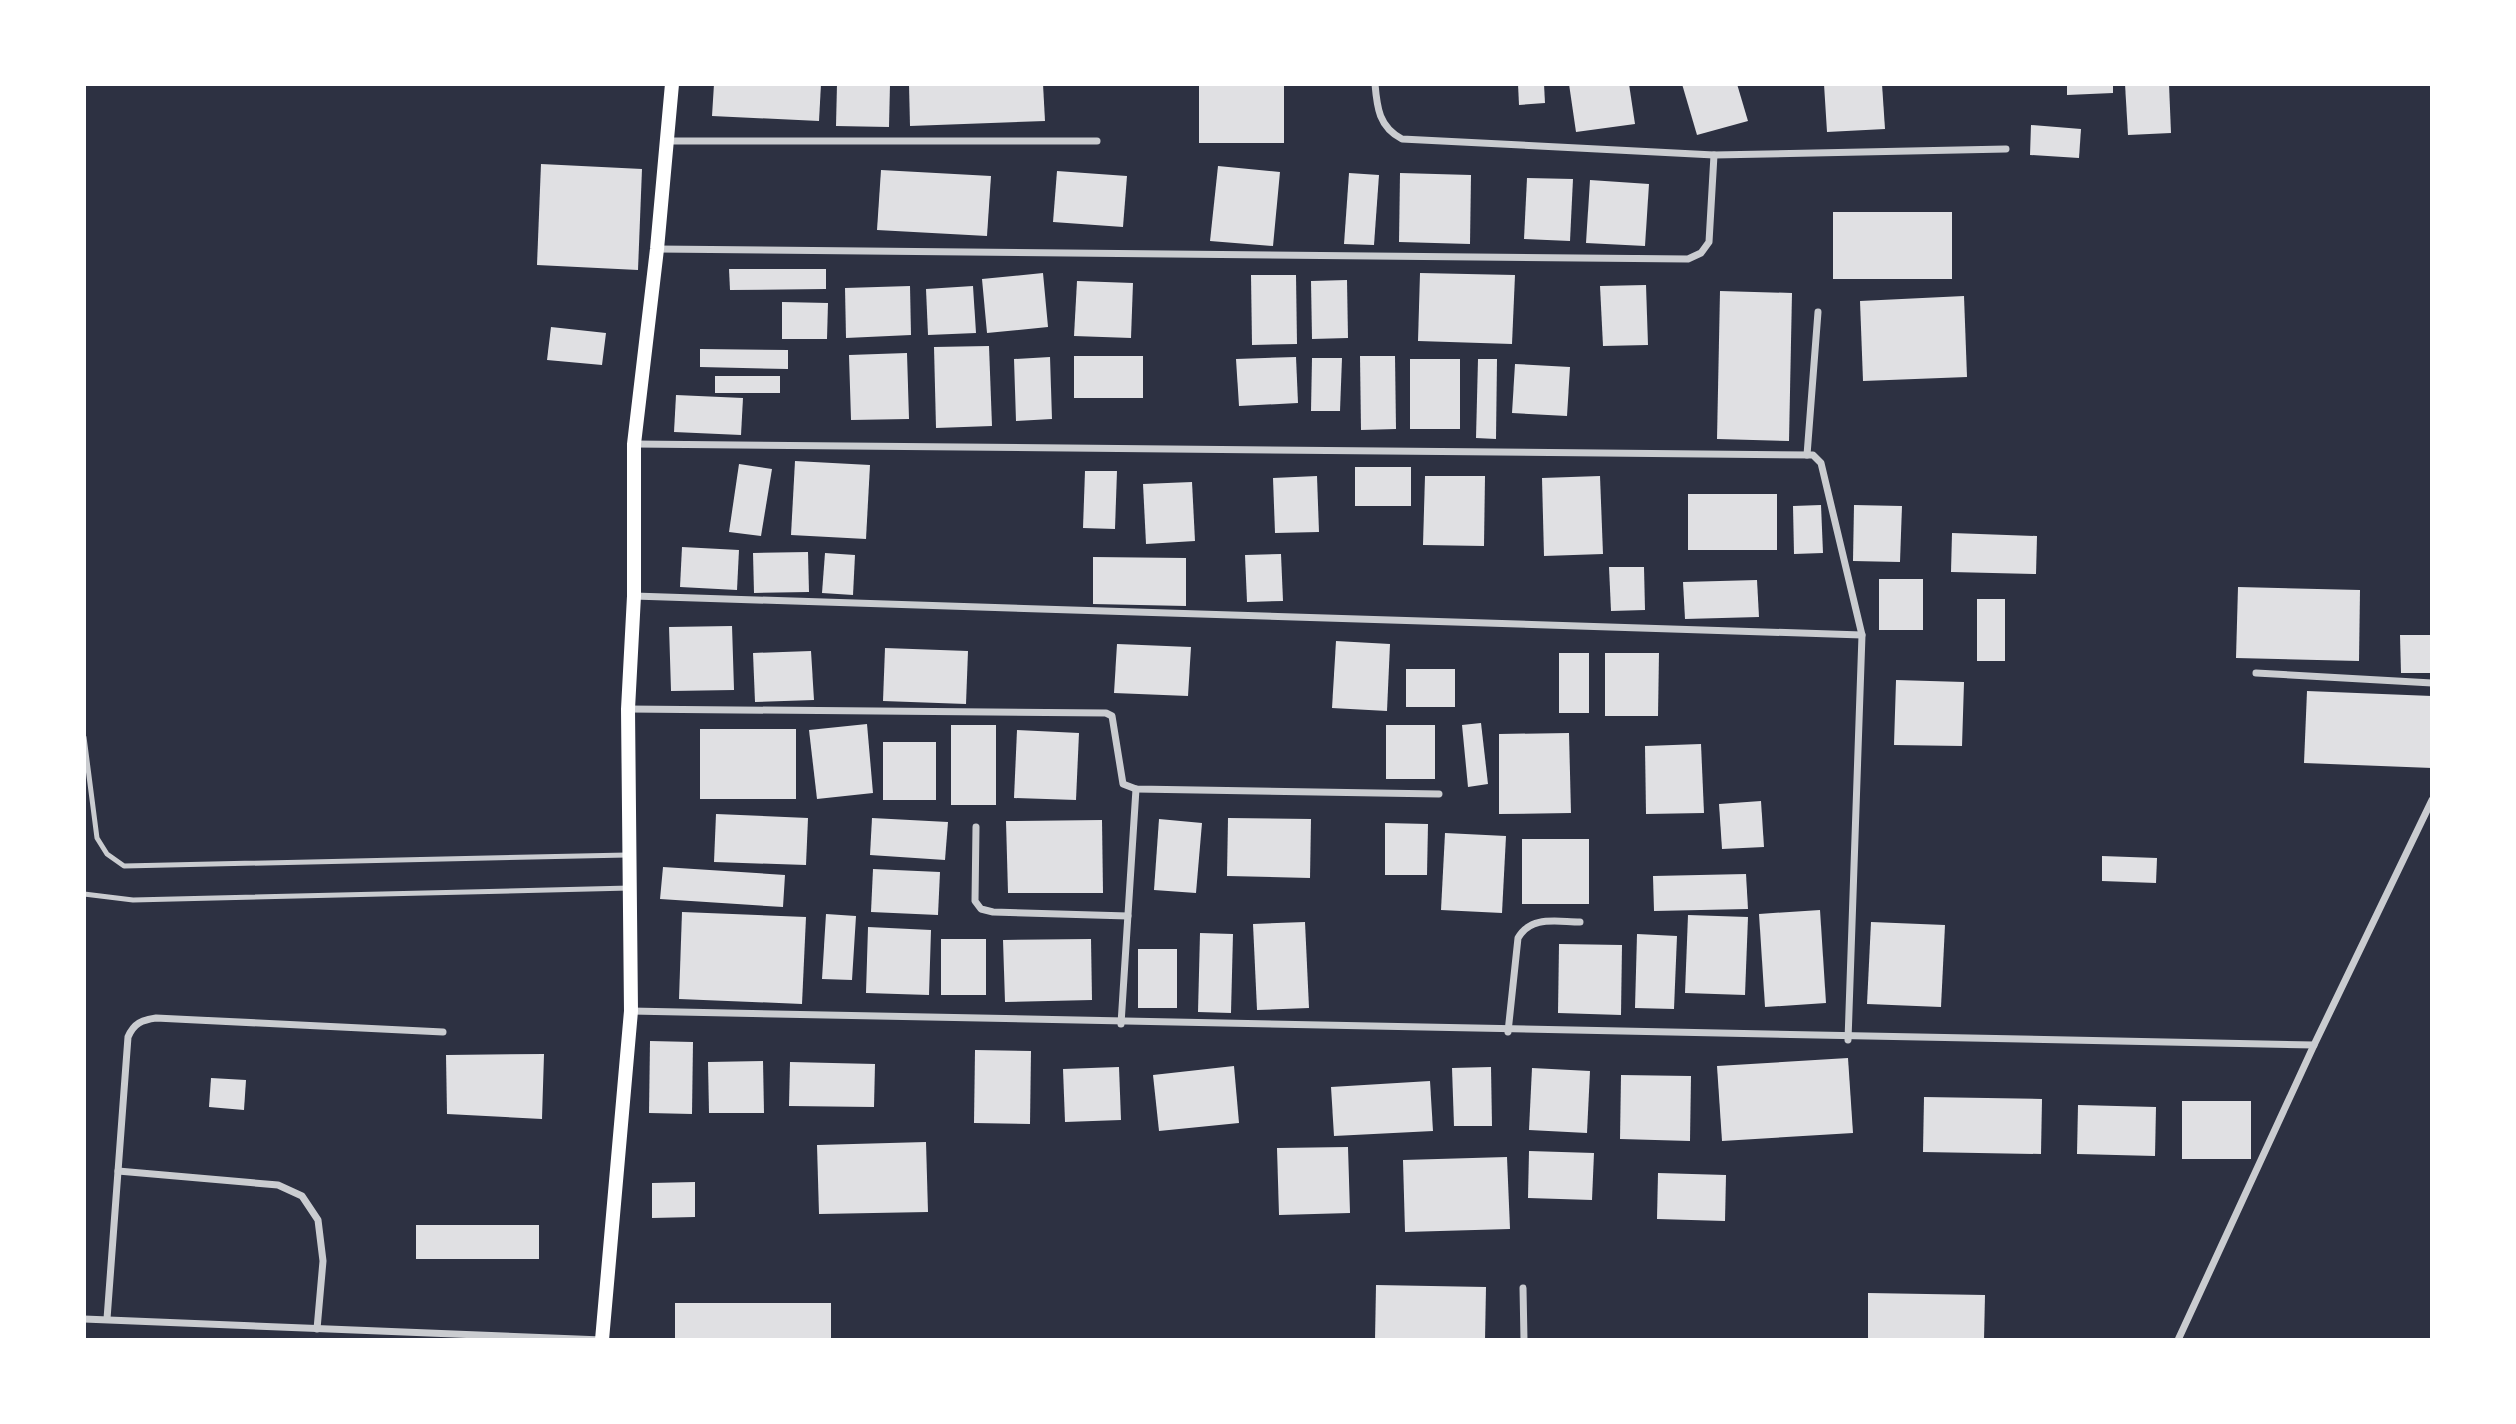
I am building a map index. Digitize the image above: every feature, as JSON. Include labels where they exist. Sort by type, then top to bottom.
[{"type":"main road","points":[[602,1340],[631,1011],[628,709],[634,596],[634,444],[657,249],[672,84]]},
{"type":"street","points":[[1375,84],[1377,110],[1382,121],[1390,133],[1402,139],[1714,155],[2006,149]]},
{"type":"street","points":[[666,141],[1097,141]]},
{"type":"street","points":[[657,249],[1688,259],[1701,253],[1709,242],[1714,155]]},
{"type":"street","points":[[1807,455],[1818,312]]},
{"type":"street","points":[[634,444],[1813,455],[1821,463],[1862,635],[1848,1040]]},
{"type":"street","points":[[634,596],[1862,635]]},
{"type":"street","points":[[2256,673],[2432,683]]},
{"type":"street","points":[[628,709],[1106,713],[1112,716],[1123,784],[1136,789],[1439,794]]},
{"type":"street","points":[[1121,1024],[1136,789]]},
{"type":"street","points":[[2178,1340],[2314,1045],[2432,800]]},
{"type":"street","points":[[976,827],[975,901],[981,909],[993,912],[1128,916]]},
{"type":"street","points":[[1508,1032],[1518,938],[1523,928],[1534,922],[1580,922]]},
{"type":"street","points":[[631,1011],[1848,1040],[2314,1045]]},
{"type":"street","points":[[107,1319],[128,1037],[137,1023],[156,1018],[443,1032]]},
{"type":"street","points":[[118,1171],[278,1185],[302,1196],[317,1220],[323,1261],[317,1329]]},
{"type":"street","points":[[1523,1288],[1524,1340]]},
{"type":"street","points":[[84,1319],[602,1340]]},
{"type":"lane","points":[[84,737],[97,838],[107,855],[124,866],[629,855]]},
{"type":"lane","points":[[84,894],[133,900],[631,888]]},
{"type":"building","points":[[714,84],[821,84],[819,121],[712,116]]},
{"type":"building","points":[[837,84],[890,84],[889,127],[836,126]]},
{"type":"building","points":[[909,84],[1043,84],[1045,121],[910,126]]},
{"type":"building","points":[[1199,84],[1284,84],[1284,143],[1199,143]]},
{"type":"building","points":[[1518,84],[1544,84],[1545,103],[1519,105]]},
{"type":"building","points":[[1569,84],[1629,84],[1635,124],[1576,132]]},
{"type":"building","points":[[1682,84],[1737,84],[1748,121],[1697,135]]},
{"type":"building","points":[[1824,84],[1882,84],[1885,129],[1827,132]]},
{"type":"building","points":[[2067,84],[2113,84],[2113,93],[2067,95]]},
{"type":"building","points":[[2125,84],[2169,84],[2171,133],[2128,135]]},
{"type":"building","points":[[2031,125],[2081,129],[2079,158],[2030,155]]},
{"type":"building","points":[[541,164],[642,169],[638,270],[537,265]]},
{"type":"building","points":[[1218,166],[1280,172],[1273,246],[1210,241]]},
{"type":"building","points":[[881,170],[991,176],[987,236],[877,230]]},
{"type":"building","points":[[1057,171],[1127,176],[1123,227],[1053,222]]},
{"type":"building","points":[[1349,173],[1379,175],[1374,245],[1344,244]]},
{"type":"building","points":[[1400,173],[1471,175],[1470,244],[1399,242]]},
{"type":"building","points":[[1527,178],[1573,179],[1570,241],[1524,239]]},
{"type":"building","points":[[1590,180],[1649,184],[1645,246],[1586,243]]},
{"type":"building","points":[[1833,212],[1952,212],[1952,279],[1833,279]]},
{"type":"building","points":[[729,269],[826,269],[826,289],[730,290]]},
{"type":"building","points":[[1043,273],[1048,327],[987,333],[982,279]]},
{"type":"building","points":[[1420,273],[1515,275],[1512,344],[1418,341]]},
{"type":"building","points":[[1251,275],[1296,275],[1297,344],[1252,345]]},
{"type":"building","points":[[1347,280],[1348,338],[1312,339],[1311,281]]},
{"type":"building","points":[[1077,281],[1133,283],[1131,338],[1074,336]]},
{"type":"building","points":[[1646,285],[1648,345],[1603,346],[1600,286]]},
{"type":"building","points":[[910,286],[911,335],[846,338],[845,288]]},
{"type":"building","points":[[973,286],[976,333],[928,335],[926,289]]},
{"type":"building","points":[[1720,291],[1792,293],[1789,441],[1717,439]]},
{"type":"building","points":[[1964,296],[1967,377],[1863,381],[1860,301]]},
{"type":"building","points":[[782,302],[828,303],[827,339],[782,339]]},
{"type":"building","points":[[551,327],[606,333],[602,365],[547,360]]},
{"type":"building","points":[[989,346],[992,426],[936,428],[934,347]]},
{"type":"building","points":[[700,349],[788,350],[788,369],[700,367]]},
{"type":"building","points":[[907,353],[909,419],[851,420],[849,355]]},
{"type":"building","points":[[1074,356],[1143,356],[1143,398],[1074,398]]},
{"type":"building","points":[[1360,356],[1395,356],[1396,429],[1361,430]]},
{"type":"building","points":[[1050,357],[1052,419],[1016,421],[1014,359]]},
{"type":"building","points":[[1296,357],[1298,403],[1239,406],[1236,359]]},
{"type":"building","points":[[1312,358],[1342,358],[1340,411],[1311,411]]},
{"type":"building","points":[[1410,359],[1460,359],[1460,429],[1410,429]]},
{"type":"building","points":[[1478,359],[1497,359],[1496,439],[1476,438]]},
{"type":"building","points":[[1515,364],[1570,367],[1567,416],[1512,413]]},
{"type":"building","points":[[715,376],[780,376],[780,393],[715,393]]},
{"type":"building","points":[[676,395],[743,398],[741,435],[674,432]]},
{"type":"building","points":[[795,461],[870,465],[866,539],[791,535]]},
{"type":"building","points":[[739,464],[772,469],[761,536],[729,532]]},
{"type":"building","points":[[1355,467],[1411,467],[1411,506],[1355,506]]},
{"type":"building","points":[[1085,471],[1117,471],[1115,529],[1083,528]]},
{"type":"building","points":[[1317,476],[1319,532],[1275,533],[1273,478]]},
{"type":"building","points":[[1425,476],[1485,476],[1484,546],[1423,545]]},
{"type":"building","points":[[1600,476],[1603,554],[1544,556],[1542,478]]},
{"type":"building","points":[[1192,482],[1195,541],[1146,544],[1143,484]]},
{"type":"building","points":[[1688,494],[1777,494],[1777,550],[1688,550]]},
{"type":"building","points":[[1821,505],[1823,553],[1794,554],[1793,506]]},
{"type":"building","points":[[1854,505],[1902,506],[1900,562],[1853,561]]},
{"type":"building","points":[[1952,533],[2037,536],[2036,574],[1951,572]]},
{"type":"building","points":[[682,547],[739,550],[737,590],[680,587]]},
{"type":"building","points":[[808,552],[809,592],[754,593],[753,553]]},
{"type":"building","points":[[825,553],[855,555],[853,595],[822,593]]},
{"type":"building","points":[[1281,554],[1283,601],[1247,602],[1245,555]]},
{"type":"building","points":[[1093,557],[1186,558],[1186,606],[1093,604]]},
{"type":"building","points":[[1609,567],[1644,567],[1645,610],[1611,611]]},
{"type":"building","points":[[1879,579],[1923,579],[1923,630],[1879,630]]},
{"type":"building","points":[[1757,580],[1759,617],[1685,619],[1683,582]]},
{"type":"building","points":[[2238,587],[2360,590],[2359,661],[2236,658]]},
{"type":"building","points":[[1977,599],[2005,599],[2005,661],[1977,661]]},
{"type":"building","points":[[732,626],[734,690],[671,691],[669,627]]},
{"type":"building","points":[[2400,635],[2432,635],[2432,673],[2401,673]]},
{"type":"building","points":[[1336,641],[1390,644],[1387,711],[1332,708]]},
{"type":"building","points":[[1117,644],[1191,647],[1188,696],[1114,693]]},
{"type":"building","points":[[885,648],[968,651],[966,704],[883,701]]},
{"type":"building","points":[[811,651],[814,700],[755,702],[753,653]]},
{"type":"building","points":[[1559,653],[1589,653],[1589,713],[1559,713]]},
{"type":"building","points":[[1605,653],[1659,653],[1658,716],[1605,716]]},
{"type":"building","points":[[1406,669],[1455,669],[1455,707],[1406,707]]},
{"type":"building","points":[[1896,680],[1964,682],[1962,746],[1894,745]]},
{"type":"building","points":[[2307,691],[2432,696],[2432,768],[2304,763]]},
{"type":"building","points":[[1481,723],[1488,784],[1468,787],[1462,725]]},
{"type":"building","points":[[867,724],[873,793],[817,799],[809,730]]},
{"type":"building","points":[[951,725],[996,725],[996,805],[951,805]]},
{"type":"building","points":[[1386,725],[1435,725],[1435,779],[1386,779]]},
{"type":"building","points":[[700,729],[796,729],[796,799],[700,799]]},
{"type":"building","points":[[1017,730],[1079,733],[1076,800],[1014,798]]},
{"type":"building","points":[[1569,733],[1571,813],[1499,814],[1499,734]]},
{"type":"building","points":[[883,742],[936,742],[936,800],[883,800]]},
{"type":"building","points":[[1701,744],[1704,813],[1646,814],[1645,746]]},
{"type":"building","points":[[1761,801],[1764,847],[1722,849],[1719,804]]},
{"type":"building","points":[[716,814],[808,818],[806,865],[714,862]]},
{"type":"building","points":[[872,818],[948,822],[945,860],[870,855]]},
{"type":"building","points":[[1228,818],[1311,819],[1310,878],[1227,876]]},
{"type":"building","points":[[1159,819],[1202,823],[1196,893],[1154,890]]},
{"type":"building","points":[[1102,820],[1103,893],[1008,893],[1006,821]]},
{"type":"building","points":[[1385,823],[1428,824],[1427,875],[1385,875]]},
{"type":"building","points":[[1445,833],[1506,836],[1502,913],[1441,910]]},
{"type":"building","points":[[1522,839],[1589,839],[1589,904],[1522,904]]},
{"type":"building","points":[[2102,856],[2157,858],[2156,883],[2102,881]]},
{"type":"building","points":[[663,867],[785,875],[783,907],[660,899]]},
{"type":"building","points":[[873,869],[940,872],[938,915],[871,912]]},
{"type":"building","points":[[1746,874],[1748,909],[1654,911],[1653,876]]},
{"type":"building","points":[[1820,910],[1826,1003],[1765,1007],[1759,914]]},
{"type":"building","points":[[682,912],[806,917],[802,1004],[679,999]]},
{"type":"building","points":[[826,914],[856,916],[852,980],[822,979]]},
{"type":"building","points":[[1688,915],[1748,917],[1745,995],[1685,993]]},
{"type":"building","points":[[1305,922],[1309,1008],[1257,1010],[1253,924]]},
{"type":"building","points":[[1871,922],[1945,925],[1941,1007],[1867,1004]]},
{"type":"building","points":[[868,927],[931,930],[929,995],[866,993]]},
{"type":"building","points":[[1200,933],[1233,934],[1231,1013],[1198,1012]]},
{"type":"building","points":[[1637,934],[1677,936],[1674,1009],[1635,1008]]},
{"type":"building","points":[[941,939],[986,939],[986,995],[941,995]]},
{"type":"building","points":[[1091,939],[1092,1000],[1005,1002],[1003,940]]},
{"type":"building","points":[[1559,944],[1622,945],[1621,1015],[1558,1013]]},
{"type":"building","points":[[1138,949],[1177,949],[1177,1008],[1138,1008]]},
{"type":"building","points":[[650,1041],[693,1042],[692,1114],[649,1113]]},
{"type":"building","points":[[975,1050],[1031,1051],[1030,1124],[974,1123]]},
{"type":"building","points":[[544,1054],[542,1119],[447,1114],[446,1055]]},
{"type":"building","points":[[1848,1058],[1853,1133],[1722,1141],[1717,1066]]},
{"type":"building","points":[[763,1061],[764,1113],[709,1113],[708,1062]]},
{"type":"building","points":[[790,1062],[875,1064],[874,1107],[789,1106]]},
{"type":"building","points":[[1234,1066],[1239,1123],[1159,1131],[1153,1075]]},
{"type":"building","points":[[1119,1067],[1121,1120],[1065,1122],[1063,1069]]},
{"type":"building","points":[[1491,1067],[1492,1126],[1454,1126],[1452,1068]]},
{"type":"building","points":[[1532,1068],[1590,1071],[1587,1133],[1529,1130]]},
{"type":"building","points":[[1621,1075],[1691,1076],[1690,1141],[1620,1139]]},
{"type":"building","points":[[211,1078],[246,1080],[244,1110],[209,1107]]},
{"type":"building","points":[[1430,1081],[1433,1131],[1334,1136],[1331,1087]]},
{"type":"building","points":[[1924,1097],[2042,1099],[2041,1154],[1923,1152]]},
{"type":"building","points":[[2182,1101],[2251,1101],[2251,1159],[2182,1159]]},
{"type":"building","points":[[2078,1105],[2156,1107],[2155,1156],[2077,1154]]},
{"type":"building","points":[[926,1142],[928,1212],[819,1214],[817,1145]]},
{"type":"building","points":[[1348,1147],[1350,1213],[1279,1215],[1277,1148]]},
{"type":"building","points":[[1529,1151],[1594,1153],[1592,1200],[1528,1198]]},
{"type":"building","points":[[1507,1157],[1510,1229],[1405,1232],[1403,1160]]},
{"type":"building","points":[[1658,1173],[1726,1175],[1725,1221],[1657,1219]]},
{"type":"building","points":[[695,1182],[695,1217],[652,1218],[652,1183]]},
{"type":"building","points":[[416,1225],[539,1225],[539,1259],[416,1259]]},
{"type":"building","points":[[1376,1285],[1486,1287],[1485,1340],[1375,1340]]},
{"type":"building","points":[[1868,1293],[1985,1295],[1984,1340],[1868,1340]]},
{"type":"building","points":[[675,1303],[831,1303],[831,1340],[675,1340]]}]
